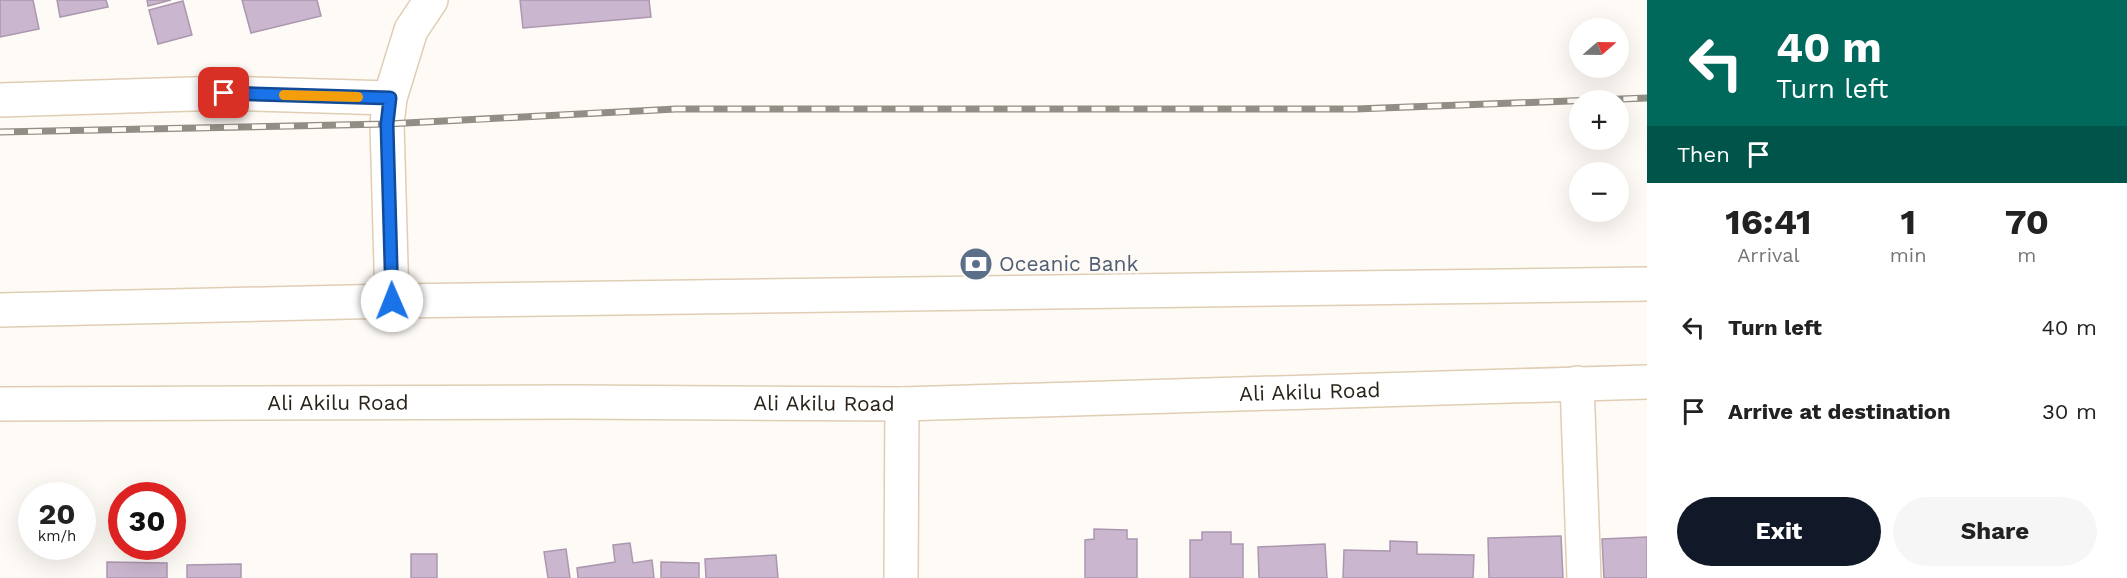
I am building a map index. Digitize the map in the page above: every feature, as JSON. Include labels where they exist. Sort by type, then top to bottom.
[{"type":"main road","points":[[392,301],[387,124],[390,98],[411,30],[431,0]]},
{"type":"main road","points":[[0,100],[224,93],[390,98]]},
{"type":"main road","points":[[0,310],[392,301],[1647,284]]},
{"type":"main road","name":"Ali Akilu Road","points":[[0,404],[549,402],[902,404],[1647,382]]},
{"type":"main road","points":[[1577,383],[1584,578]]},
{"type":"main road","points":[[901,578],[902,404]]},
{"type":"building","points":[[0,0],[33,0],[39,29],[0,37]]},
{"type":"building","points":[[57,0],[106,0],[108,7],[60,17]]},
{"type":"building","points":[[147,0],[171,0],[148,6]]},
{"type":"building","points":[[242,0],[317,0],[321,16],[251,33]]},
{"type":"building","points":[[520,0],[649,0],[651,17],[523,28]]},
{"type":"building","points":[[183,1],[192,35],[158,44],[149,10]]},
{"type":"building","points":[[1094,529],[1127,530],[1127,539],[1137,539],[1137,578],[1085,578],[1085,540],[1094,539]]},
{"type":"building","points":[[1202,532],[1231,532],[1231,544],[1243,544],[1243,578],[1190,578],[1190,540],[1202,540]]},
{"type":"building","points":[[1561,536],[1563,578],[1489,578],[1488,538]]},
{"type":"building","points":[[1647,537],[1647,578],[1604,578],[1602,539]]},
{"type":"building","points":[[1390,541],[1417,542],[1417,554],[1474,555],[1473,578],[1343,578],[1344,550],[1390,551]]},
{"type":"building","points":[[630,543],[633,563],[652,560],[654,578],[578,578],[577,568],[615,562],[613,545]]},
{"type":"building","points":[[1325,544],[1327,578],[1259,578],[1258,547]]},
{"type":"building","points":[[566,549],[570,578],[548,578],[544,552]]},
{"type":"building","points":[[411,554],[437,554],[437,578],[411,578]]},
{"type":"building","points":[[776,555],[778,578],[706,578],[705,559]]},
{"type":"building","points":[[107,562],[167,563],[167,578],[107,578]]},
{"type":"building","points":[[661,562],[699,563],[699,578],[661,578]]},
{"type":"building","points":[[241,564],[241,578],[187,578],[187,565]]},
{"type":"railway","points":[[0,132],[387,124],[676,109],[1356,109],[1647,98]]},
{"type":"slow traffic","points":[[284,95],[358,97]]},
{"type":"place","name":"Oceanic Bank","points":[[976,264]]},
{"type":"route","points":[[224,93],[390,98],[387,124],[392,301]]}]
